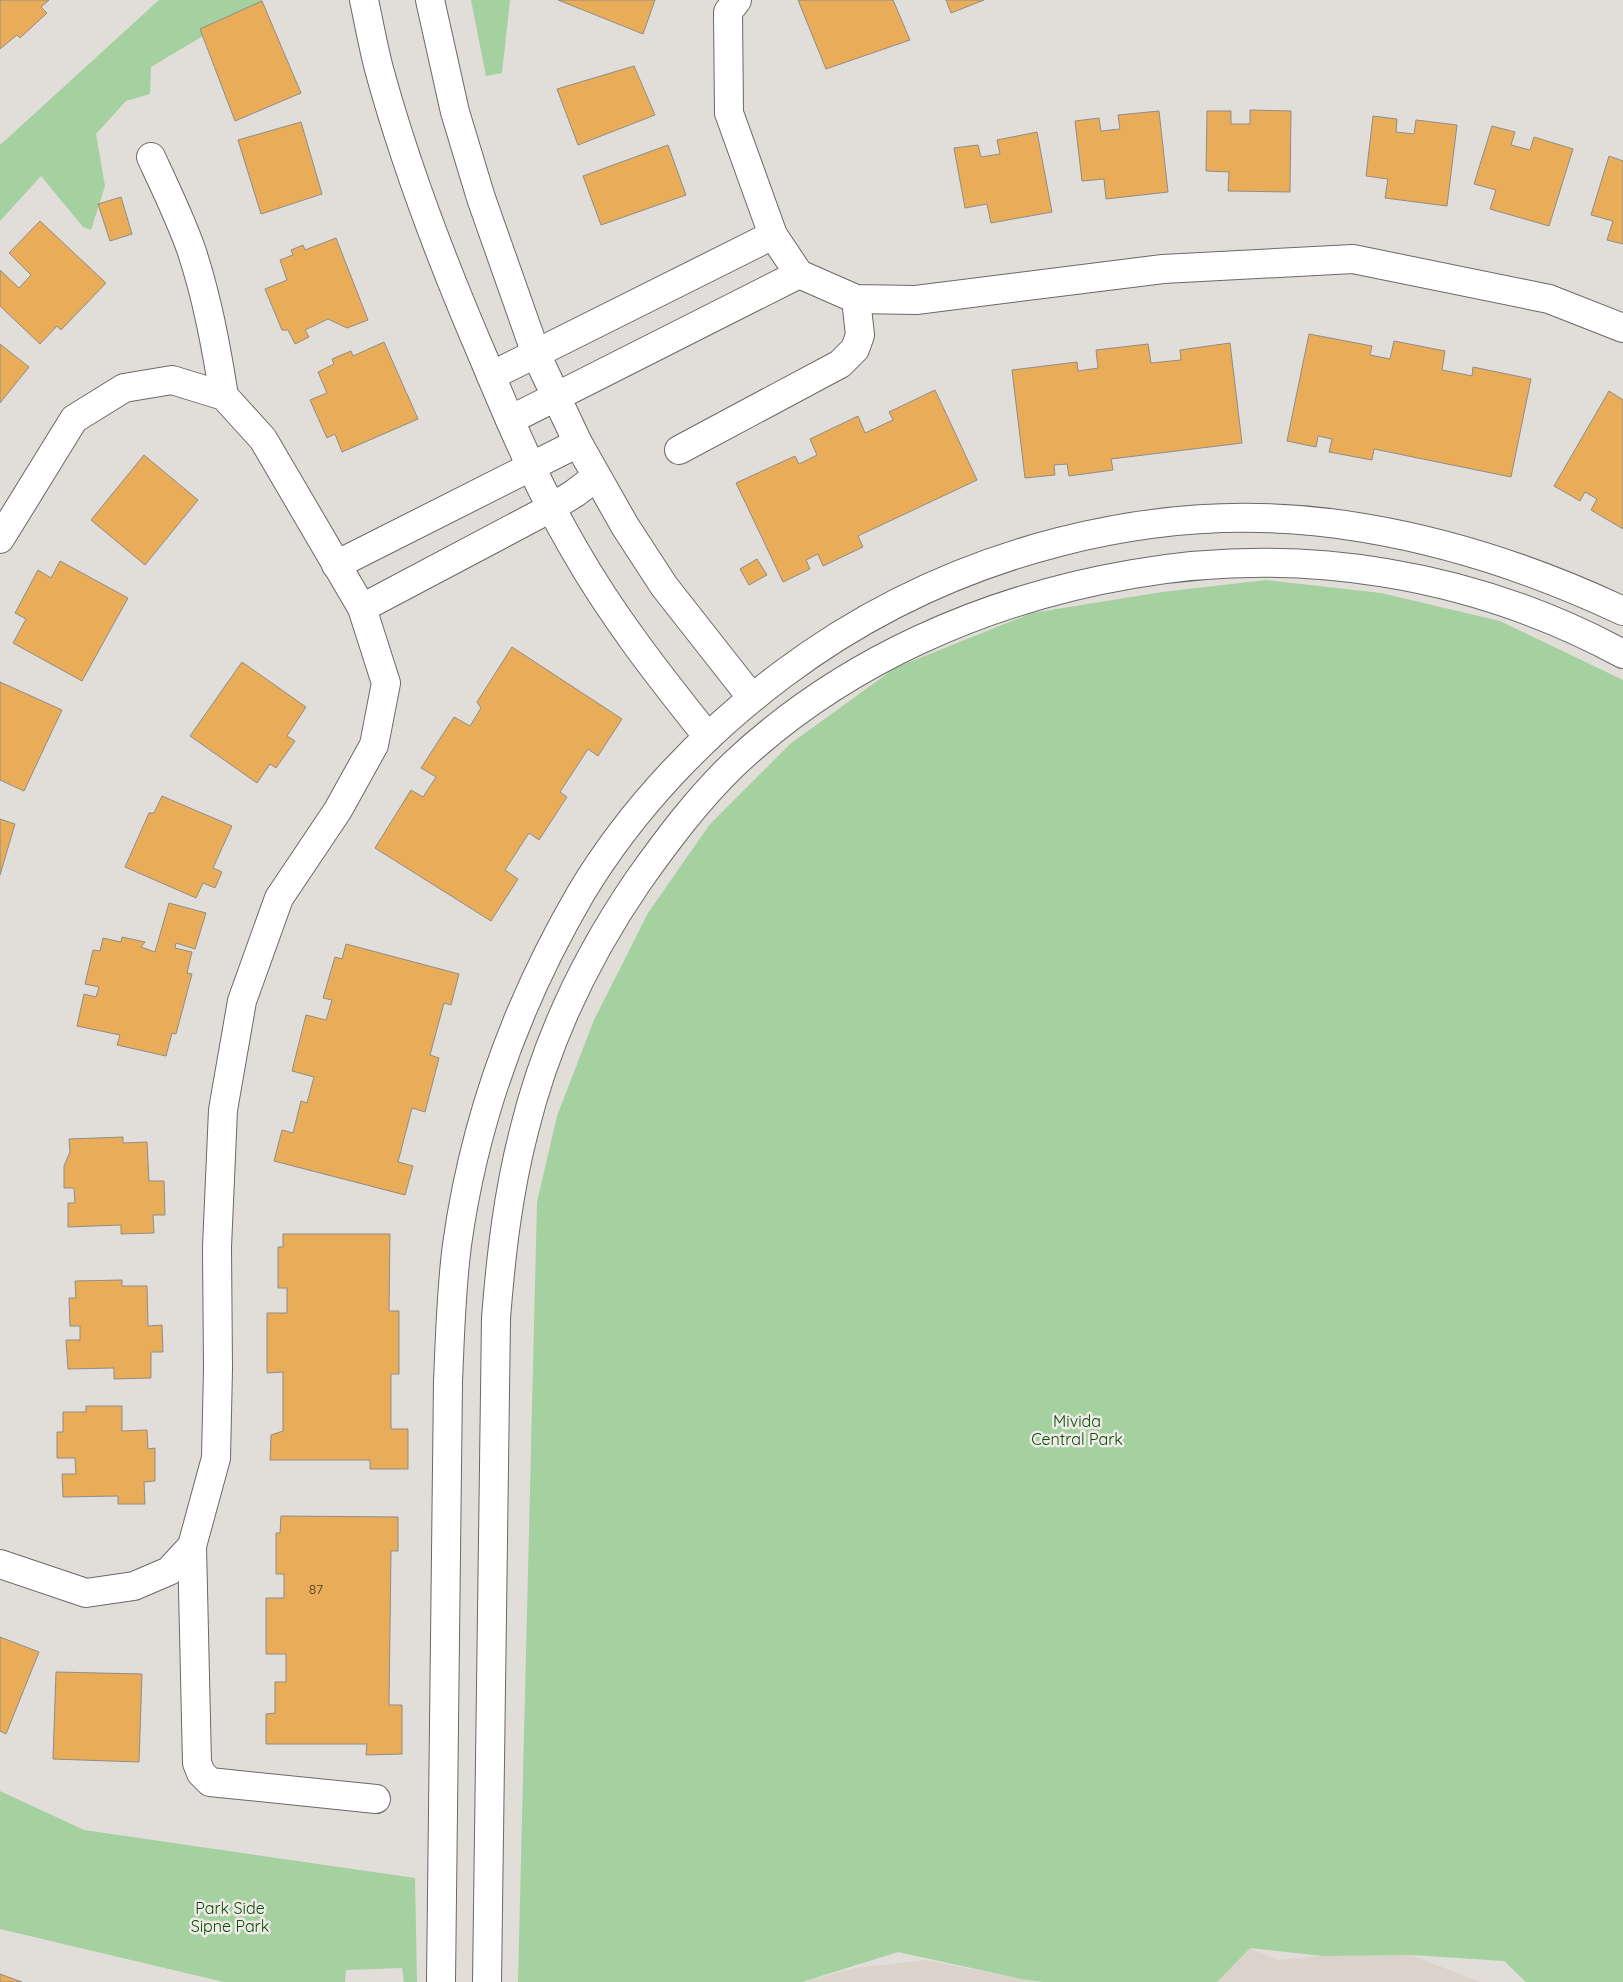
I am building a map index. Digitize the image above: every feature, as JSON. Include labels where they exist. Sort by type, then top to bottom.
[{"type":"street","points":[[364,0],[378,67],[410,172],[448,275],[510,420],[551,508],[575,551],[616,615],[656,672],[708,737]]},
{"type":"street","points":[[430,0],[461,131],[481,198],[536,354],[578,444],[625,526],[664,586],[752,698]]},
{"type":"street","points":[[737,0],[728,12],[729,113],[773,235],[800,274],[856,299],[916,300],[1163,270],[1354,259],[1549,299],[1623,328]]},
{"type":"street","points":[[151,157],[191,249],[216,346],[224,396]]},
{"type":"street","points":[[491,376],[773,235]]},
{"type":"street","points":[[510,420],[800,274]]},
{"type":"street","points":[[679,450],[840,364],[855,349],[860,335],[856,299]]},
{"type":"street","points":[[0,539],[74,419],[124,388],[172,380],[224,396],[263,439],[362,608],[386,683],[374,745],[338,810],[279,898],[242,1001],[223,1110],[217,1247],[218,1369],[216,1458],[192,1546],[198,1763],[201,1773],[210,1782],[376,1799]]},
{"type":"street","points":[[336,565],[578,444]]},
{"type":"street","points":[[362,608],[551,508],[596,477]]},
{"type":"street","points":[[441,1982],[450,1323],[457,1246],[469,1178],[486,1112],[507,1048],[529,993],[555,940],[583,890],[614,844],[647,802],[708,737],[752,698],[810,654],[859,623],[910,596],[964,573],[1018,554],[1074,538],[1188,521],[1246,519],[1303,521],[1360,527],[1416,538],[1524,569],[1576,589],[1623,611]]},
{"type":"street","points":[[487,1982],[496,1318],[501,1254],[510,1190],[524,1128],[543,1066],[564,1010],[590,957],[620,906],[688,813],[733,766],[776,728],[858,671],[915,641],[976,615],[1038,595],[1102,579],[1164,568],[1226,563],[1288,562],[1340,566],[1391,573],[1442,584],[1500,601],[1549,619],[1623,654]]},
{"type":"street","points":[[0,1564],[86,1593],[134,1586],[169,1571],[192,1546]]},
{"type":"shaded area","points":[[1250,1948],[1276,1960],[1323,1956],[1411,1955],[1480,1982],[1213,1982]]},
{"type":"shaded area","points":[[926,1960],[1036,1982],[803,1982],[856,1968]]},
{"type":"green space","points":[[159,0],[263,0],[151,67],[150,94],[126,101],[96,134],[105,186],[91,230],[83,227],[41,176],[0,221],[0,145]]},
{"type":"green space","points":[[471,0],[510,0],[502,73],[486,76]]},
{"type":"green space","name":"Mivida Central Park","points":[[1266,580],[1381,593],[1500,621],[1623,680],[1623,1982],[1526,1982],[1504,1961],[1411,1955],[1323,1956],[1250,1948],[1217,1982],[1043,1982],[1021,1979],[898,1952],[802,1982],[518,1982],[537,1202],[557,1116],[594,1020],[648,913],[710,824],[790,744],[895,668],[1032,613],[1162,592]]},
{"type":"green space","name":"Park Side Sipne Park","points":[[0,1791],[84,1830],[415,1878],[417,1982],[404,1982],[402,1968],[346,1970],[345,1982],[224,1982],[0,1929]]},
{"type":"building","points":[[0,0],[49,0],[41,7],[47,13],[20,38],[17,35],[0,49]]},
{"type":"building","points":[[558,0],[655,0],[643,34]]},
{"type":"building","points":[[798,0],[893,0],[910,40],[826,69]]},
{"type":"building","points":[[946,0],[984,0],[951,13]]},
{"type":"building","points":[[262,1],[301,93],[235,121],[200,29]]},
{"type":"building","points":[[634,66],[655,115],[578,145],[557,89]]},
{"type":"building","points":[[1250,110],[1291,111],[1290,192],[1228,191],[1229,172],[1206,171],[1207,111],[1231,111],[1231,124],[1250,124]]},
{"type":"building","points":[[1159,111],[1168,192],[1106,199],[1104,179],[1082,181],[1075,121],[1099,118],[1101,131],[1120,129],[1118,115]]},
{"type":"building","points":[[1373,116],[1397,119],[1396,132],[1414,134],[1416,120],[1457,125],[1447,206],[1385,198],[1388,179],[1366,176]]},
{"type":"building","points":[[301,122],[322,194],[261,214],[238,140]]},
{"type":"building","points":[[1492,126],[1515,132],[1511,145],[1530,150],[1534,137],[1573,149],[1549,226],[1490,209],[1496,190],[1474,184]]},
{"type":"building","points":[[1037,132],[1052,212],[991,223],[987,204],[965,208],[954,148],[978,145],[981,157],[1000,154],[997,140]]},
{"type":"building","points":[[668,145],[686,195],[601,225],[583,176]]},
{"type":"building","points":[[1609,156],[1623,161],[1623,244],[1607,240],[1613,221],[1591,215]]},
{"type":"building","points":[[121,197],[132,234],[110,241],[98,204]]},
{"type":"building","points":[[40,221],[106,283],[61,330],[57,326],[40,344],[0,306],[0,270],[19,288],[31,275],[9,253]]},
{"type":"building","points":[[336,238],[368,320],[347,328],[328,319],[305,330],[309,337],[295,344],[288,330],[282,330],[265,289],[287,280],[280,260],[293,255],[291,250],[303,245],[305,250]]},
{"type":"building","points":[[1309,334],[1372,346],[1370,355],[1390,359],[1394,341],[1445,351],[1442,370],[1472,376],[1473,367],[1531,379],[1511,477],[1374,449],[1372,460],[1329,452],[1332,439],[1318,436],[1316,447],[1287,441]]},
{"type":"building","points":[[384,342],[418,419],[342,452],[335,434],[327,438],[310,400],[327,393],[318,372],[334,364],[332,359],[351,351],[353,356]]},
{"type":"building","points":[[1230,343],[1242,443],[1111,459],[1113,470],[1069,476],[1067,464],[1054,465],[1055,475],[1025,478],[1012,370],[1077,362],[1078,371],[1098,368],[1096,350],[1148,344],[1151,363],[1181,360],[1180,350]]},
{"type":"building","points":[[0,344],[29,367],[0,403]]},
{"type":"building","points":[[935,390],[977,480],[858,536],[863,547],[823,566],[818,554],[806,560],[810,569],[783,582],[736,483],[795,456],[799,464],[817,455],[810,439],[858,416],[865,433],[893,420],[889,412]]},
{"type":"building","points":[[1609,391],[1623,400],[1623,529],[1591,510],[1597,499],[1585,492],[1580,501],[1554,486]]},
{"type":"building","points":[[144,455],[198,500],[145,565],[91,520]]},
{"type":"building","points":[[757,559],[767,575],[749,585],[740,569]]},
{"type":"building","points":[[60,561],[128,598],[82,681],[13,643],[26,619],[15,613],[38,570],[51,578]]},
{"type":"building","points":[[512,647],[622,719],[598,756],[588,749],[560,792],[567,797],[539,840],[529,833],[505,870],[518,879],[491,921],[375,848],[411,790],[423,797],[436,777],[421,768],[454,717],[470,726],[481,708],[477,702]]},
{"type":"building","points":[[242,662],[306,707],[287,736],[295,741],[276,768],[270,764],[257,783],[190,736]]},
{"type":"building","points":[[0,682],[62,710],[24,791],[0,780]]},
{"type":"building","points":[[162,796],[232,826],[213,868],[222,872],[215,888],[203,883],[196,898],[125,867],[149,813],[154,813]]},
{"type":"building","points":[[0,819],[15,824],[0,875]]},
{"type":"building","points":[[169,903],[206,913],[195,949],[176,943],[175,948],[192,952],[187,973],[192,974],[176,1034],[172,1033],[166,1056],[117,1045],[120,1035],[77,1026],[84,994],[96,997],[99,987],[85,984],[93,950],[100,951],[103,938],[121,942],[122,937],[145,942],[141,947],[155,952]]},
{"type":"building","points":[[346,944],[459,974],[451,1005],[444,1003],[430,1055],[439,1058],[425,1112],[412,1108],[398,1162],[413,1166],[405,1195],[274,1161],[282,1130],[293,1133],[301,1101],[307,1103],[314,1077],[292,1071],[306,1015],[326,1020],[332,1000],[323,998],[335,957],[342,959]]},
{"type":"building","points":[[123,1137],[123,1143],[147,1142],[149,1181],[164,1181],[165,1215],[153,1215],[154,1233],[121,1234],[121,1225],[68,1227],[68,1203],[75,1203],[74,1188],[64,1188],[64,1166],[70,1152],[69,1139]]},
{"type":"building","points":[[283,1234],[390,1234],[389,1311],[399,1311],[399,1374],[391,1374],[391,1429],[408,1429],[408,1469],[370,1469],[370,1460],[270,1460],[271,1435],[283,1431],[283,1372],[267,1373],[267,1313],[287,1313],[287,1288],[278,1288],[278,1247],[283,1247]]},
{"type":"building","points":[[122,1280],[122,1286],[147,1286],[148,1326],[162,1325],[163,1352],[151,1352],[151,1378],[114,1379],[114,1368],[68,1369],[66,1340],[80,1340],[80,1326],[70,1326],[69,1298],[76,1298],[75,1281]]},
{"type":"building","points":[[86,1406],[122,1406],[122,1431],[147,1430],[148,1449],[155,1448],[155,1481],[144,1482],[145,1504],[118,1504],[118,1496],[63,1497],[62,1474],[76,1474],[75,1458],[57,1458],[57,1432],[63,1432],[63,1412],[86,1412]]},
{"type":"building","points":[[281,1516],[398,1517],[398,1551],[391,1551],[389,1705],[402,1705],[402,1754],[366,1755],[367,1744],[266,1744],[266,1714],[275,1713],[275,1682],[286,1682],[286,1654],[266,1654],[266,1598],[284,1598],[284,1574],[276,1574],[276,1533],[280,1533]]},
{"type":"building","points":[[0,1637],[39,1652],[6,1734],[0,1731]]},
{"type":"building","points":[[56,1672],[142,1674],[139,1762],[53,1759]]},
{"type":"building","points":[[0,1974],[22,1982],[0,1982]]}]
